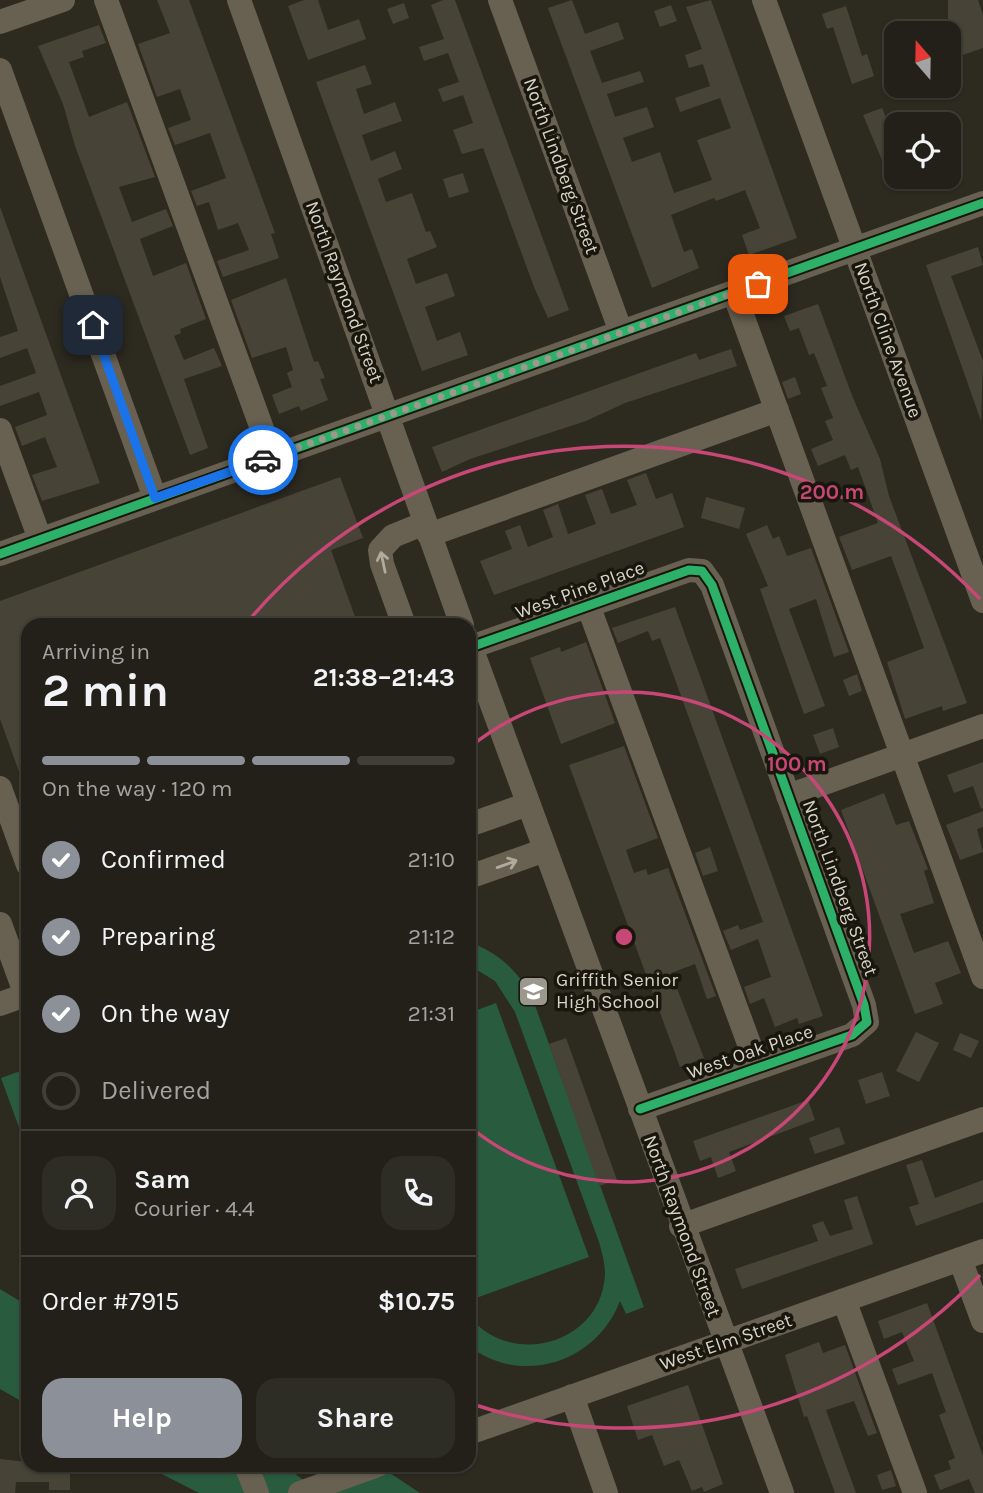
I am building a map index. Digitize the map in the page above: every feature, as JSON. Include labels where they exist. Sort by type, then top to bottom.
[{"type":"street","points":[[0,22],[63,0]]},
{"type":"street","points":[[106,0],[272,456]]},
{"type":"street","name":"North Raymond Street","points":[[239,0],[460,618]]},
{"type":"street","name":"North Lindberg Street","points":[[500,0],[621,332]]},
{"type":"street","name":"North Cline Avenue","points":[[764,0],[983,601]]},
{"type":"street","points":[[0,70],[155,498]]},
{"type":"street","points":[[0,554],[983,203]]},
{"type":"street","points":[[734,293],[983,977]]},
{"type":"street","points":[[401,618],[382,564],[380,550],[393,536],[427,529],[777,410]]},
{"type":"street","points":[[0,430],[40,539]]},
{"type":"street","name":"North Lindberg Street","points":[[702,571],[712,584],[864,1005],[867,1022]]},
{"type":"street","name":"West Pine Place","points":[[476,636],[588,605],[681,573],[702,571]]},
{"type":"street","points":[[588,605],[758,1068]]},
{"type":"street","name":"North Raymond Street","points":[[476,662],[681,1226],[782,1493]]},
{"type":"street","points":[[788,796],[983,726]]},
{"type":"street","points":[[0,788],[21,846]]},
{"type":"street","points":[[476,816],[528,804]]},
{"type":"street","points":[[476,875],[545,850]]},
{"type":"street","points":[[0,925],[21,979]]},
{"type":"street","points":[[0,1004],[21,996]]},
{"type":"street","name":"West Oak Place","points":[[640,1109],[852,1035],[867,1022]]},
{"type":"street","points":[[681,1226],[983,1119]]},
{"type":"street","points":[[972,1255],[983,1321]]},
{"type":"street","name":"West Elm Street","points":[[476,1430],[972,1255]]},
{"type":"street","points":[[844,1300],[915,1493]]},
{"type":"street","points":[[572,1396],[606,1493]]},
{"type":"street","points":[[249,1472],[257,1493]]},
{"type":"street","points":[[300,1493],[358,1472]]},
{"type":"green space","points":[[476,945],[506,963],[532,997],[644,1307],[626,1314],[620,1301],[609,1322],[594,1340],[576,1353],[556,1362],[534,1366],[512,1365],[476,1350],[476,1322],[487,1332],[508,1342],[530,1344],[552,1341],[572,1332],[588,1318],[600,1298],[605,1274],[604,1262],[515,1012],[495,981],[476,969]]},
{"type":"green space","points":[[496,1003],[589,1257],[476,1298],[476,1010]]},
{"type":"green space","points":[[21,1071],[21,1133],[1,1078]]},
{"type":"green space","points":[[0,1289],[21,1302],[21,1401],[0,1389]]},
{"type":"green space","points":[[158,1472],[293,1472],[320,1492],[363,1472],[388,1472],[420,1493],[199,1493]]},
{"type":"building","points":[[157,0],[189,0],[275,233],[271,234],[279,258],[223,277],[217,261],[249,250],[238,223],[218,230],[209,202],[197,206],[191,191],[226,178],[210,133],[175,145],[168,128],[191,120],[180,89],[157,97],[138,44],[170,33]]},
{"type":"building","points":[[304,0],[318,0],[328,30],[359,19],[366,39],[308,60],[288,6]]},
{"type":"building","points":[[443,0],[455,0],[569,310],[548,318],[483,148],[462,154],[453,130],[473,123],[463,95],[443,102],[438,89],[459,82],[448,53],[424,61],[419,47],[444,39],[431,5]]},
{"type":"building","points":[[572,0],[585,34],[618,22],[624,39],[590,51],[602,83],[640,71],[644,82],[607,94],[615,117],[647,107],[654,127],[623,138],[632,162],[660,152],[674,193],[712,180],[697,140],[731,128],[720,98],[680,112],[675,98],[710,86],[703,64],[689,68],[685,55],[702,49],[686,7],[711,0],[797,238],[749,255],[742,235],[760,228],[745,190],[716,201],[714,198],[671,215],[684,252],[692,249],[699,268],[652,288],[548,8]]},
{"type":"building","points":[[948,0],[978,0],[983,15],[983,48],[961,56],[961,21],[948,21]]},
{"type":"building","points":[[404,3],[409,18],[393,24],[387,9]]},
{"type":"building","points":[[671,5],[677,21],[660,27],[654,11]]},
{"type":"building","points":[[846,6],[862,56],[867,54],[874,76],[852,84],[833,27],[827,29],[822,14]]},
{"type":"building","points":[[99,25],[106,43],[82,51],[84,57],[69,62],[89,117],[127,102],[155,177],[119,187],[132,222],[166,209],[173,226],[140,239],[153,276],[186,263],[206,319],[180,329],[181,333],[174,336],[184,360],[214,348],[222,366],[184,379],[208,448],[190,455],[75,146],[63,104],[38,46]]},
{"type":"building","points":[[365,65],[372,84],[356,89],[364,114],[395,102],[402,121],[362,135],[371,161],[395,151],[402,169],[378,179],[386,202],[412,193],[426,232],[430,231],[437,247],[407,259],[416,284],[447,273],[455,296],[425,307],[437,341],[460,332],[468,355],[422,371],[316,82]]},
{"type":"building","points":[[882,108],[884,165],[863,115]]},
{"type":"building","points":[[463,173],[469,192],[449,198],[443,179]]},
{"type":"building","points":[[0,207],[100,483],[42,501],[32,475],[57,467],[45,437],[22,446],[15,427],[47,415],[39,392],[0,406],[0,386],[36,373],[27,348],[0,358],[0,337],[18,331],[0,277]]},
{"type":"building","points":[[978,247],[983,265],[951,276],[983,361],[981,421],[926,265]]},
{"type":"building","points":[[286,278],[314,362],[318,361],[325,378],[320,379],[328,400],[301,411],[299,406],[279,414],[272,395],[292,387],[287,373],[293,370],[286,347],[252,358],[231,300]]},
{"type":"building","points":[[818,304],[853,398],[880,459],[889,496],[967,703],[943,711],[942,706],[905,719],[887,662],[924,648],[891,556],[852,570],[839,537],[878,523],[858,467],[851,470],[845,455],[818,466],[811,449],[833,440],[825,421],[833,418],[821,388],[827,386],[814,353],[809,355],[799,328],[790,331],[784,316]]},
{"type":"building","points":[[731,349],[737,366],[625,403],[586,421],[470,459],[442,472],[432,447],[696,353],[699,360]]},
{"type":"building","points":[[795,377],[801,394],[788,399],[782,382]]},
{"type":"building","points":[[646,473],[656,499],[672,493],[684,527],[494,595],[480,561],[512,549],[505,531],[520,525],[528,547],[553,537],[543,510],[558,504],[568,534],[596,524],[585,495],[602,489],[611,514],[637,505],[627,480]]},
{"type":"building","points":[[340,477],[363,538],[331,550],[355,618],[21,618],[21,777],[0,719],[0,601]]},
{"type":"building","points":[[706,497],[745,508],[739,529],[701,518]]},
{"type":"building","points":[[767,525],[773,539],[779,536],[787,556],[811,548],[849,652],[834,657],[816,599],[789,609],[825,706],[804,714],[760,589],[768,586],[746,534]]},
{"type":"building","points":[[675,607],[823,1016],[799,1024],[797,1018],[775,1027],[764,998],[750,1004],[744,987],[771,977],[758,939],[731,950],[723,931],[738,925],[740,930],[763,922],[660,638],[652,641],[648,631],[618,643],[612,628]]},
{"type":"building","points":[[586,642],[615,723],[561,744],[530,658],[560,647],[561,652]]},
{"type":"building","points":[[857,674],[862,691],[849,696],[843,680]]},
{"type":"building","points":[[833,728],[839,747],[820,754],[813,735]]},
{"type":"building","points":[[624,746],[658,838],[626,850],[634,873],[646,869],[648,875],[668,868],[716,996],[707,999],[695,964],[671,973],[704,1058],[680,1067],[569,765]]},
{"type":"building","points":[[983,762],[981,809],[973,786],[954,793],[947,775]]},
{"type":"building","points":[[884,793],[896,825],[909,821],[928,869],[924,871],[934,903],[900,914],[914,953],[948,941],[961,973],[935,983],[943,1004],[915,1014],[841,810]]},
{"type":"building","points":[[983,811],[983,827],[977,829],[983,852],[960,860],[946,825]]},
{"type":"building","points":[[710,847],[718,871],[703,876],[695,853]]},
{"type":"building","points":[[916,1032],[939,1043],[919,1082],[896,1071]]},
{"type":"building","points":[[960,1033],[979,1041],[971,1058],[953,1050]]},
{"type":"building","points":[[566,1038],[617,1180],[599,1186],[549,1044]]},
{"type":"building","points":[[882,1072],[890,1096],[866,1104],[858,1080]]},
{"type":"building","points":[[808,1100],[815,1120],[729,1152],[736,1171],[718,1178],[711,1157],[700,1161],[693,1141]]},
{"type":"building","points":[[839,1127],[845,1144],[815,1154],[809,1138]]},
{"type":"building","points":[[922,1160],[935,1198],[983,1180],[983,1202],[916,1226],[909,1207],[919,1204],[906,1165]]},
{"type":"building","points":[[857,1196],[873,1244],[742,1289],[735,1269],[818,1241],[812,1225],[823,1221],[830,1236],[853,1229],[844,1200]]},
{"type":"building","points":[[927,1303],[983,1456],[983,1493],[975,1493],[969,1479],[940,1490],[934,1475],[951,1469],[948,1461],[955,1458],[939,1415],[946,1412],[932,1373],[898,1385],[892,1369],[914,1361],[902,1332],[884,1339],[878,1321]]},
{"type":"building","points":[[819,1342],[823,1353],[845,1345],[877,1433],[868,1436],[854,1401],[826,1410],[856,1493],[835,1493],[807,1416],[804,1417],[785,1355]]},
{"type":"building","points":[[688,1385],[723,1484],[704,1492],[702,1487],[692,1491],[679,1460],[664,1466],[652,1435],[638,1440],[627,1406]]},
{"type":"building","points":[[0,1459],[21,1461],[21,1472],[70,1472],[70,1490],[49,1490],[49,1482],[16,1482],[15,1493],[0,1493]]},
{"type":"building","points":[[891,1470],[896,1486],[882,1490],[877,1475]]},
{"type":"cycle path","points":[[0,554],[983,203]]},
{"type":"cycle path","points":[[476,645],[689,570],[702,571],[712,585],[864,1005],[867,1022],[852,1035],[640,1109]]},
{"type":"way so far","points":[[263,460],[758,284]]},
{"type":"place","name":"Griffith Senior High School","points":[[533,991]]},
{"type":"route","points":[[93,325],[155,498],[263,460]]}]
